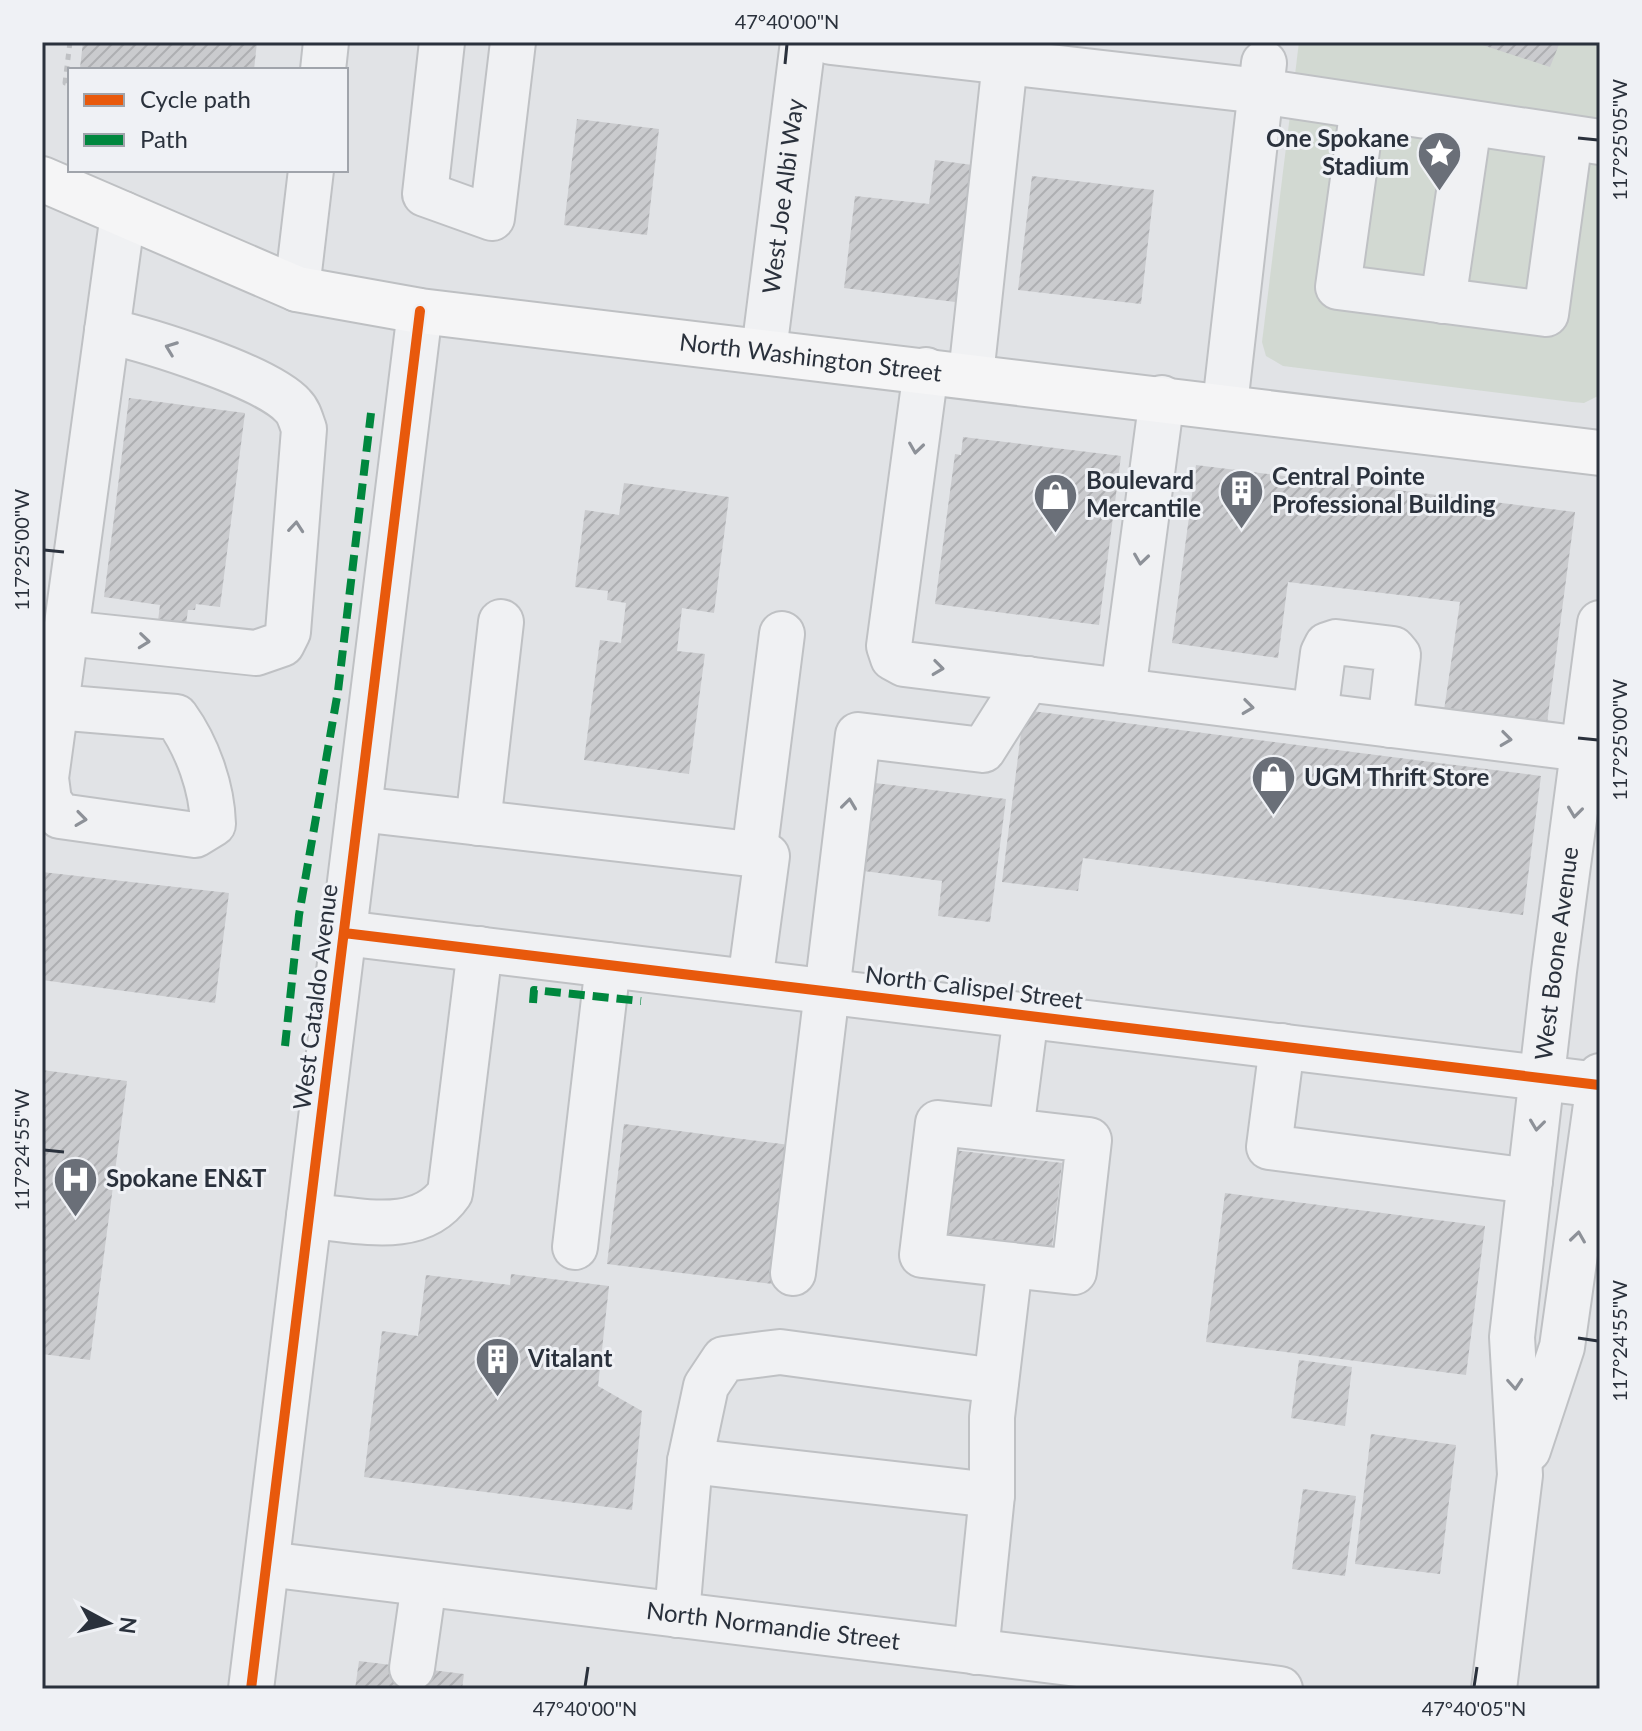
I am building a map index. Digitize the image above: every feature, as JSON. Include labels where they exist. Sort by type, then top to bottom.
[{"type":"main road","name":"North Washington Street","points":[[42,179],[297,289],[420,311],[1225,405],[1600,453]]},
{"type":"street","points":[[323,68],[326,42]]},
{"type":"street","points":[[442,42],[425,194],[492,218],[513,42]]},
{"type":"street","name":"West Joe Albi Way","points":[[764,351],[803,42]]},
{"type":"street","points":[[831,42],[1005,62],[1262,77],[1363,107],[1585,140],[1546,314],[1338,287],[1363,107]]},
{"type":"street","points":[[971,375],[1005,62]]},
{"type":"street","points":[[1225,405],[1262,77]]},
{"type":"street","points":[[1443,301],[1469,124]]},
{"type":"street","points":[[297,289],[311,172]]},
{"type":"street","points":[[56,707],[123,214]]},
{"type":"street","name":"West Cataldo Avenue","points":[[251,1689],[420,311]]},
{"type":"street","points":[[66,633],[256,653],[282,644],[288,632],[304,429],[295,407],[275,392],[164,345],[107,331]]},
{"type":"street","points":[[926,370],[889,646],[893,658],[904,664],[1583,749]]},
{"type":"street","points":[[1123,691],[1162,398]]},
{"type":"street","points":[[478,823],[501,622]]},
{"type":"street","name":"West Boone Avenue","points":[[1494,1689],[1520,1475],[1512,1337],[1600,623]]},
{"type":"street","points":[[754,855],[782,634]]},
{"type":"street","points":[[1315,715],[1327,645],[1336,642],[1364,645],[1393,649],[1398,655],[1390,725]]},
{"type":"street","points":[[793,1273],[858,735],[983,750],[1028,679]]},
{"type":"street","points":[[359,809],[767,856],[750,982]]},
{"type":"street","name":"North Calispel Street","points":[[344,933],[1599,1085]]},
{"type":"street","points":[[309,1216],[404,1223],[441,1206],[450,1193],[480,949]]},
{"type":"street","points":[[575,1247],[608,965]]},
{"type":"street","points":[[1011,1131],[1026,1015]]},
{"type":"street","points":[[1282,1046],[1269,1147],[1530,1181]]},
{"type":"street","name":"West Boone Avenue","points":[[1520,1475],[1562,1347],[1585,1293],[1600,1076]]},
{"type":"street","points":[[938,1123],[1011,1131],[1089,1140],[1074,1272],[922,1255],[938,1123]]},
{"type":"street","points":[[976,1652],[992,1495],[992,1417],[1010,1265]]},
{"type":"street","points":[[677,1615],[690,1461],[706,1386],[724,1359],[780,1352],[996,1381]]},
{"type":"street","points":[[690,1461],[992,1495]]},
{"type":"street","name":"North Normandie Street","points":[[267,1564],[976,1652],[1092,1678],[1280,1689]]},
{"type":"street","points":[[412,1668],[424,1584]]},
{"type":"path","points":[[68,84],[65,83],[70,42]]},
{"type":"shaded area","name":"One Spokane Stadium","points":[[1299,42],[1600,42],[1598,396],[1584,403],[1572,402],[1283,366],[1266,356],[1262,342]]},
{"type":"building","points":[[83,42],[257,42],[254,68],[80,68]]},
{"type":"building","points":[[1473,42],[1560,42],[1550,67]]},
{"type":"building","points":[[577,119],[659,129],[647,235],[564,225]]},
{"type":"building","points":[[935,160],[980,166],[963,303],[844,288],[855,196],[929,204]]},
{"type":"building","points":[[1032,176],[1154,190],[1141,304],[1018,290]]},
{"type":"building","points":[[129,398],[245,413],[220,607],[196,604],[195,610],[188,610],[186,624],[158,621],[160,605],[104,597]]},
{"type":"building","name":"Boulevard Mercantile","points":[[963,437],[1121,456],[1099,625],[935,604],[955,454],[961,455]]},
{"type":"building","points":[[1196,465],[1575,512],[1546,731],[1443,717],[1460,602],[1288,582],[1278,658],[1172,643]]},
{"type":"building","points":[[624,483],[729,497],[714,613],[682,608],[677,651],[705,654],[689,774],[584,760],[600,640],[621,643],[626,603],[607,600],[608,591],[575,587],[585,510],[619,515]]},
{"type":"building","name":"UGM Thrift Store","points":[[1024,710],[1541,776],[1523,915],[1083,858],[1078,891],[1002,882]]},
{"type":"building","points":[[867,782],[1006,799],[990,922],[938,916],[942,881],[856,870]]},
{"type":"building","points":[[42,872],[229,893],[215,1003],[42,980]]},
{"type":"building","name":"Spokane EN&T","points":[[42,1070],[127,1081],[90,1360],[42,1354]]},
{"type":"building","points":[[624,1124],[790,1145],[773,1284],[607,1264]]},
{"type":"building","points":[[953,1150],[1062,1163],[1051,1255],[942,1242]]},
{"type":"building","points":[[1225,1193],[1485,1226],[1466,1375],[1206,1342]]},
{"type":"building","name":"Vitalant","points":[[511,1274],[609,1286],[598,1386],[642,1411],[632,1510],[364,1477],[382,1331],[418,1336],[426,1275],[510,1285]]},
{"type":"building","points":[[1299,1360],[1352,1367],[1345,1426],[1291,1418]]},
{"type":"building","points":[[1371,1434],[1456,1445],[1440,1574],[1355,1564]]},
{"type":"building","points":[[1303,1489],[1356,1496],[1345,1576],[1292,1569]]},
{"type":"building","points":[[359,1661],[464,1674],[462,1689],[355,1689]]},
{"type":"marked path","points":[[285,1046],[299,915],[338,691],[371,413]]},
{"type":"marked path","points":[[533,1003],[534,990],[641,1001]]},
{"type":"cycle path","points":[[251,1689],[420,311]]},
{"type":"cycle path","points":[[344,933],[1599,1085]]},
{"type":"place","name":"One Spokane Stadium","points":[[1440,192]]},
{"type":"place","name":"Central Pointe Professional Building","points":[[1241,530]]},
{"type":"place","name":"Boulevard Mercantile","points":[[1055,534]]},
{"type":"place","name":"UGM Thrift Store","points":[[1273,817]]},
{"type":"place","name":"Spokane EN&T","points":[[75,1218]]},
{"type":"place","name":"Vitalant","points":[[497,1398]]}]
